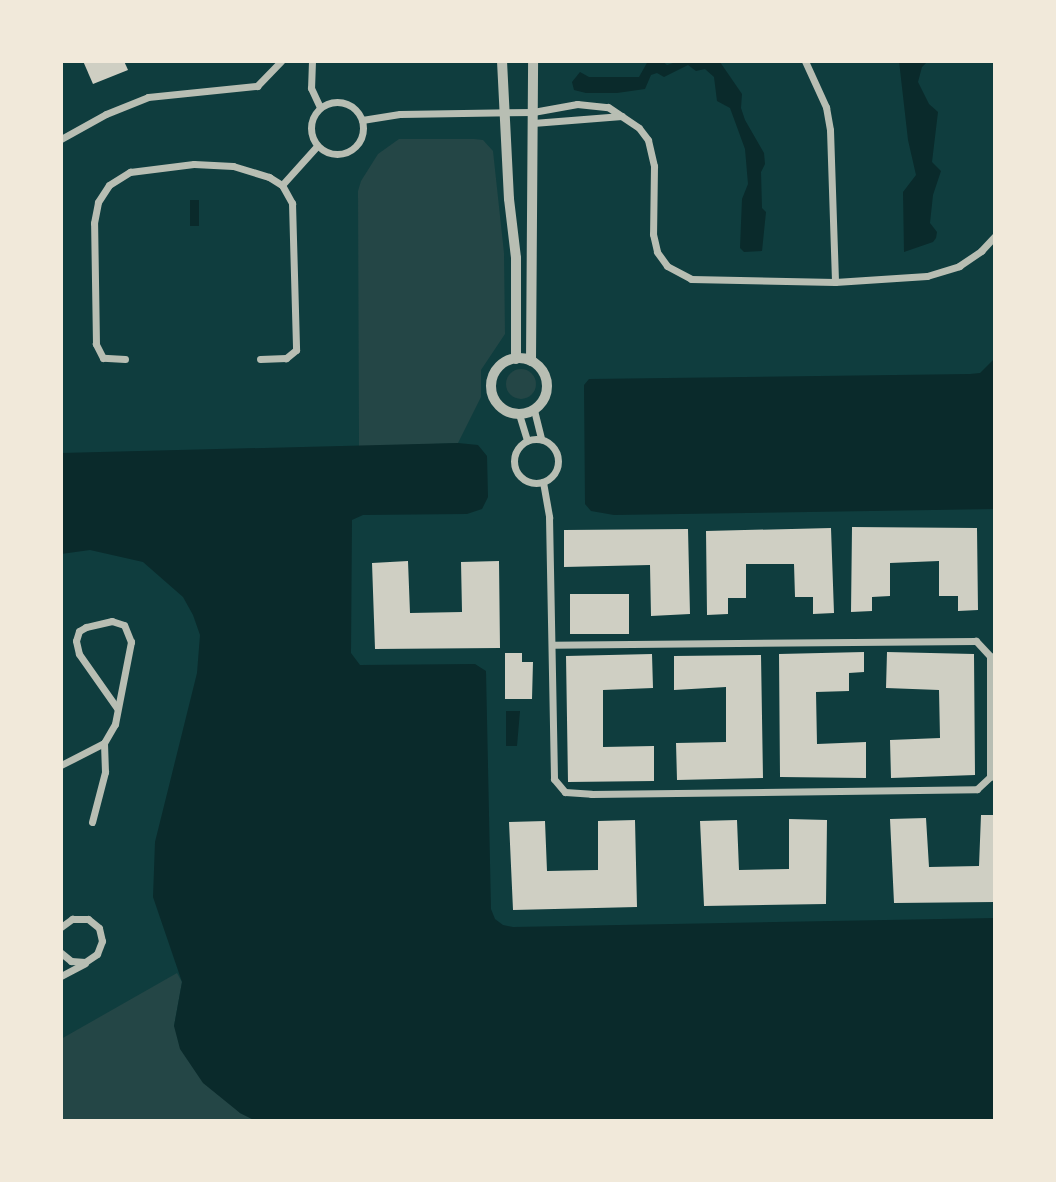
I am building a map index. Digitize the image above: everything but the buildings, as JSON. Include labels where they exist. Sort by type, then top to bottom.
[{"type":"street","points":[[61,139],[106,114],[148,97],[176,92],[252,88],[281,61]]},
{"type":"street","points":[[312,61],[311,88],[320,107]]},
{"type":"street","points":[[502,61],[503,113],[516,258],[516,359]]},
{"type":"street","points":[[531,361],[533,61]]},
{"type":"street","points":[[805,61],[826,107],[830,130],[835,282]]},
{"type":"street","points":[[336,101],[352,106],[362,120],[362,138],[350,151],[333,154],[317,146],[311,135],[311,121],[320,107],[336,101]]},
{"type":"street","points":[[533,118],[587,104],[608,107],[639,128],[652,151],[653,234],[657,252],[674,271],[691,279],[721,282],[904,279],[946,272],[981,251],[995,236]]},
{"type":"street","points":[[362,120],[400,114],[503,113],[533,118],[623,116]]},
{"type":"street","points":[[282,185],[317,146]]},
{"type":"street","points":[[125,359],[103,358],[96,344],[94,213],[106,188],[130,172],[182,164],[251,170],[282,185],[294,213],[296,350],[286,358],[260,359]]},
{"type":"street","points":[[516,359],[531,361],[538,365],[547,380],[545,397],[534,410],[519,414],[502,408],[492,393],[492,383],[500,367],[516,359]]},
{"type":"street","points":[[534,410],[541,439]]},
{"type":"street","points":[[519,414],[527,441]]},
{"type":"street","points":[[541,439],[553,447],[558,460],[554,473],[543,482],[528,481],[517,472],[516,451],[527,441],[541,439]]},
{"type":"street","points":[[543,482],[549,517],[554,779],[560,788],[568,793],[591,794],[978,789],[990,777],[990,656],[976,641],[552,645]]},
{"type":"street","points":[[61,765],[103,743],[115,724],[131,636],[119,622],[103,622],[79,631],[76,640],[79,654],[117,708]]},
{"type":"street","points":[[92,822],[105,772],[103,743]]},
{"type":"street","points":[[61,927],[80,917],[94,922],[102,941],[92,959],[61,976]]},
{"type":"street","points":[[61,953],[78,963],[92,959]]},
{"type":"shaded area","points":[[648,61],[662,61],[667,65],[679,61],[720,62],[742,94],[741,108],[745,120],[764,153],[765,164],[761,172],[762,208],[766,212],[762,251],[744,252],[740,248],[742,199],[748,184],[745,149],[730,108],[717,101],[714,77],[705,69],[696,71],[688,65],[664,77],[657,73],[651,75],[645,89],[617,93],[586,93],[574,90],[572,82],[580,72],[589,77],[639,77]]},
{"type":"shaded area","points":[[899,61],[928,61],[922,67],[918,82],[929,104],[938,112],[932,162],[941,171],[933,195],[930,223],[937,232],[936,238],[933,242],[904,252],[903,192],[916,175],[908,140]]},
{"type":"shaded area","points":[[399,139],[483,140],[493,151],[504,253],[505,334],[481,370],[481,397],[458,443],[359,447],[358,191],[361,181],[378,154]]},
{"type":"shaded area","points":[[190,200],[199,200],[199,226],[190,226]]},
{"type":"shaded area","points":[[995,358],[995,509],[614,515],[591,511],[585,504],[584,385],[589,379],[970,374],[980,373]]},
{"type":"shaded area","points":[[521,369],[531,374],[536,384],[531,394],[521,399],[511,394],[506,384],[511,374]]},
{"type":"shaded area","points":[[458,443],[478,445],[487,456],[488,497],[482,509],[467,514],[363,515],[352,520],[351,653],[360,665],[475,664],[486,671],[491,909],[495,919],[503,925],[513,927],[995,918],[995,1121],[256,1121],[240,1113],[203,1083],[180,1049],[174,1026],[182,982],[153,897],[155,842],[197,673],[200,635],[183,597],[143,562],[90,550],[61,554],[61,453]]},
{"type":"shaded area","points":[[506,711],[520,711],[517,746],[506,746]]},
{"type":"shaded area","points":[[177,973],[182,982],[174,1026],[240,1113],[256,1121],[61,1121],[61,1039]]}]
